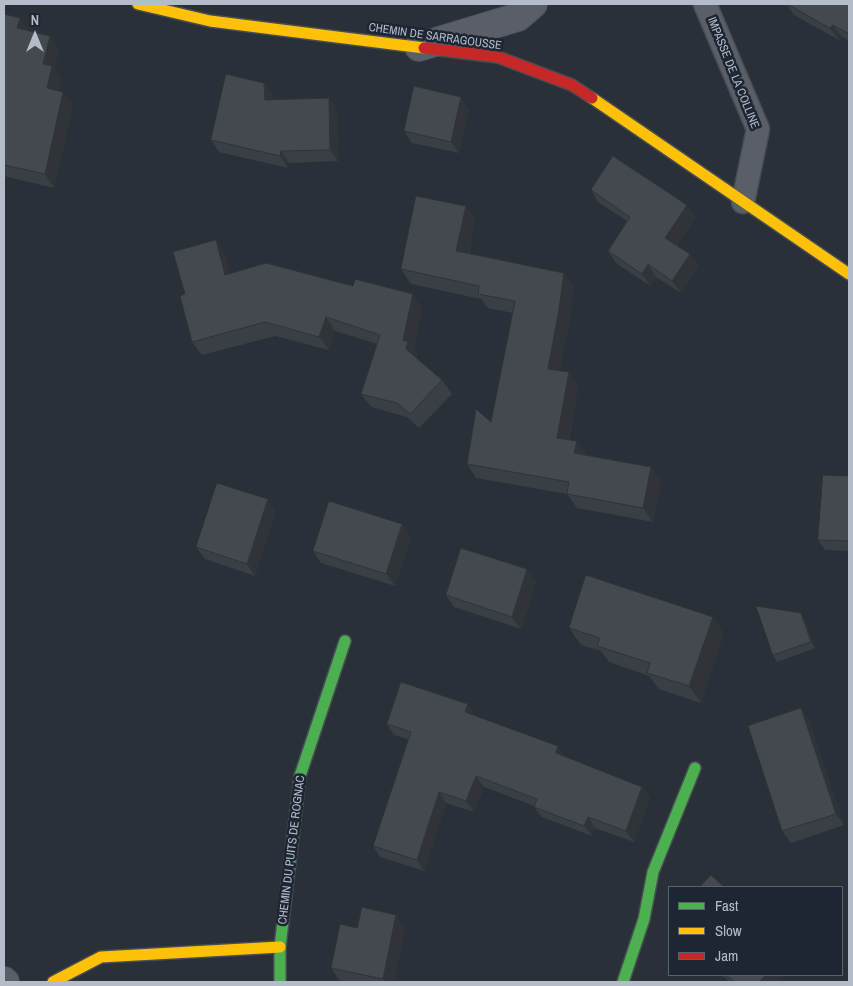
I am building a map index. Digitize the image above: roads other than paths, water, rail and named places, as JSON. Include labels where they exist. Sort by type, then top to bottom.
[{"type":"street","name":"CHEMIN DE SARRAGOUSSE","points":[[138,4],[210,21],[498,57],[572,85],[849,274]]},
{"type":"street","points":[[419,47],[518,17],[533,4]]},
{"type":"street","name":"CHEMIN DU PUITS DE ROGNAC","points":[[280,982],[280,947],[300,776],[345,641]]},
{"type":"street","points":[[623,982],[644,919],[653,872],[695,768]]},
{"type":"street","points":[[53,982],[101,957],[280,947]]},
{"type":"lane","name":"IMPASSE DE LA COLLINE","points":[[705,4],[758,129],[743,202]]}]
